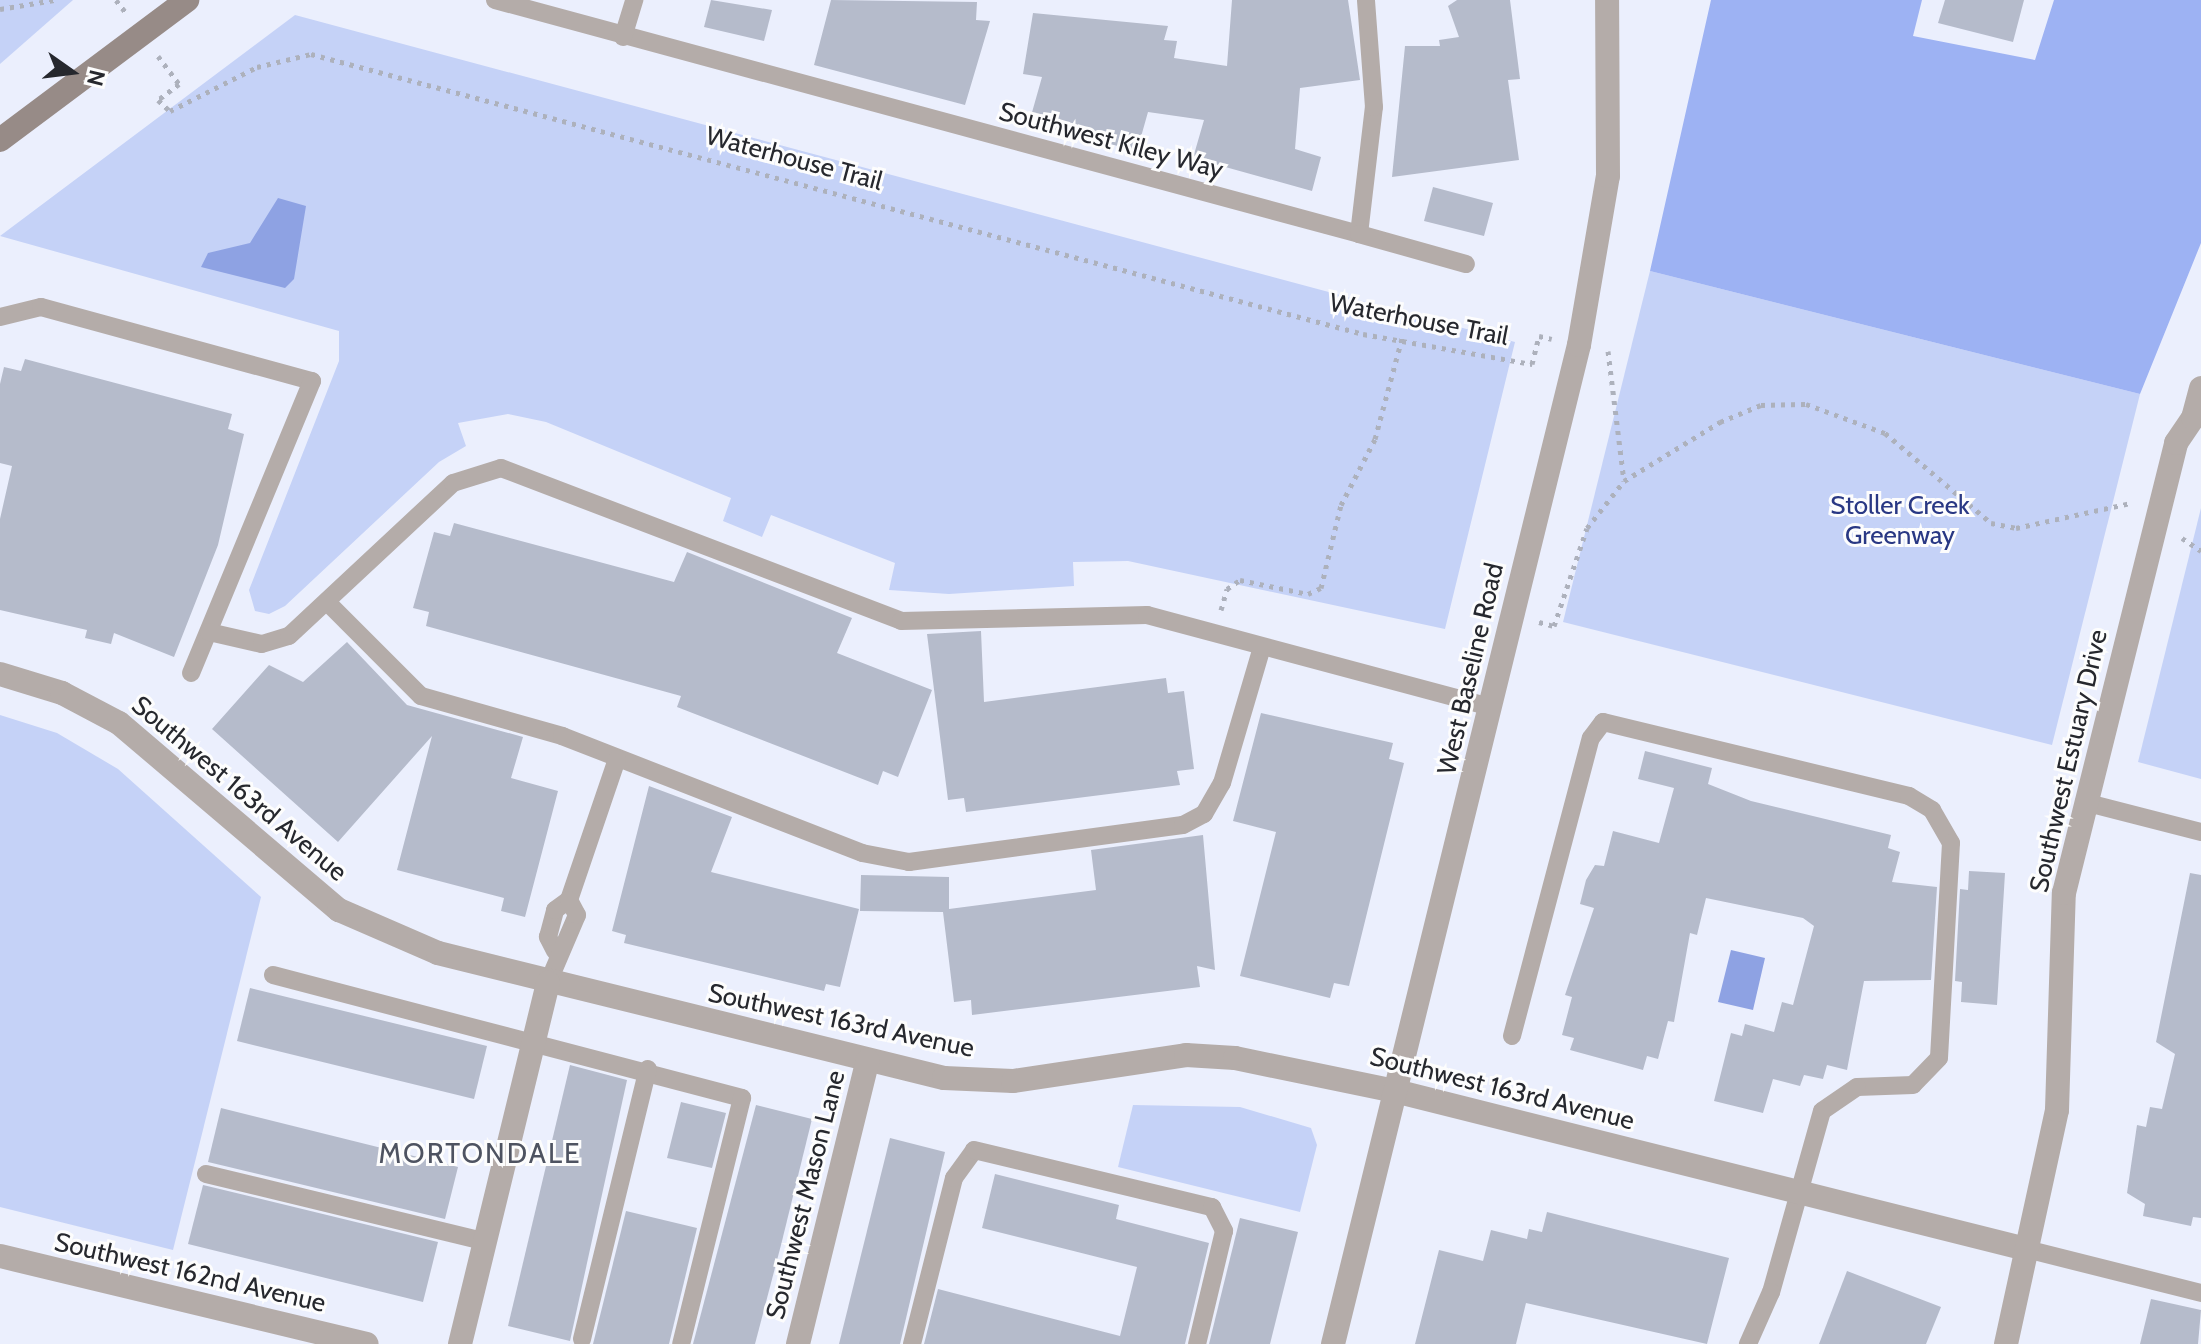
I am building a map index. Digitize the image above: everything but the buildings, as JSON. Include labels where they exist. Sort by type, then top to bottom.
[{"type":"main road","points":[[0,140],[187,0]]},
{"type":"street","name":"West Baseline Road","points":[[1333,1344],[1399,1092],[1513,615],[1600,232],[1611,128],[1607,0]]},
{"type":"street","name":"Southwest Estuary Drive","points":[[2006,1344],[2030,1250],[2057,1110],[2064,893],[2084,802],[2176,443],[2193,418],[2201,388]]},
{"type":"street","name":"Southwest 163rd Avenue","points":[[0,674],[62,693],[119,723],[361,924],[548,983],[944,1078],[1013,1081],[1186,1055],[1235,1058],[1399,1092],[2030,1250]]},
{"type":"street","points":[[460,1344],[548,983]]},
{"type":"street","name":"Southwest Mason Lane","points":[[798,1344],[868,1060]]},
{"type":"street","name":"Southwest 162nd Avenue","points":[[0,1256],[367,1344]]},
{"type":"lane","name":"Southwest Kiley Way","points":[[495,0],[1466,264]]},
{"type":"lane","points":[[623,37],[634,0]]},
{"type":"lane","points":[[1359,234],[1374,107],[1366,0]]},
{"type":"lane","points":[[0,317],[41,307],[312,381],[191,673]]},
{"type":"lane","points":[[209,632],[245,642],[275,640],[327,602],[453,483],[501,468],[901,621],[1097,612],[1147,615],[1491,707]]},
{"type":"lane","points":[[327,602],[421,696],[617,759],[885,860],[1183,825],[1214,803],[1262,647]]},
{"type":"lane","points":[[1512,1036],[1591,738],[1603,722],[1920,801],[1951,843],[1939,1058],[1913,1085],[1857,1087],[1833,1099],[1812,1128],[1771,1292],[1748,1344]]},
{"type":"lane","points":[[548,983],[555,951],[548,937],[555,910],[569,900],[617,759]]},
{"type":"lane","points":[[2084,802],[2201,832]]},
{"type":"lane","points":[[273,975],[648,1069],[742,1098],[681,1344]]},
{"type":"lane","points":[[582,1339],[648,1069]]},
{"type":"lane","points":[[912,1344],[954,1178],[974,1150],[1212,1207],[1224,1231],[1197,1344]]},
{"type":"lane","points":[[206,1174],[484,1241]]},
{"type":"lane","points":[[2030,1250],[2201,1293]]},
{"type":"path","points":[[0,9],[54,0]]},
{"type":"path","name":"Waterhouse Trail","points":[[116,0],[179,84],[158,100],[170,111],[286,56],[379,68],[1402,338],[1532,364],[1539,336]]},
{"type":"path","points":[[1214,634],[1234,582],[1308,594],[1321,588],[1341,505],[1375,439],[1402,338]]},
{"type":"path","points":[[1609,352],[1624,481]]},
{"type":"path","points":[[1513,615],[1554,626],[1587,528],[1624,481],[1720,422],[1761,405],[1806,404],[1885,433],[1991,523],[2016,528],[2130,502]]},
{"type":"path","points":[[2180,536],[2201,551]]},
{"type":"green space","points":[[0,0],[73,0],[0,64]]},
{"type":"green space","points":[[295,15],[1515,342],[1445,629],[1128,561],[1073,562],[1074,586],[949,594],[889,590],[895,563],[771,515],[762,537],[723,521],[731,498],[546,422],[508,414],[458,423],[466,446],[439,462],[285,606],[269,614],[255,611],[249,590],[339,361],[339,331],[0,236]]},
{"type":"green space","name":"Stoller Creek Greenway","points":[[1650,271],[2140,394],[2052,745],[1563,622]]},
{"type":"green space","points":[[2201,508],[2201,779],[2138,762]]},
{"type":"green space","points":[[0,715],[57,733],[118,769],[261,897],[173,1250],[0,1207]]},
{"type":"green space","points":[[1133,1105],[1240,1107],[1311,1128],[1317,1145],[1300,1212],[1118,1167]]},
{"type":"shaded area","points":[[1711,0],[1922,0],[1913,36],[2035,60],[2054,0],[2201,0],[2201,243],[2140,394],[1650,271]]},
{"type":"shaded area","points":[[278,198],[306,206],[294,279],[285,288],[201,267],[208,253],[250,243]]},
{"type":"shaded area","points":[[1731,950],[1765,958],[1753,1010],[1718,1002]]},
{"type":"district","name":"MORTONDALE","points":[[480,1153]]}]
